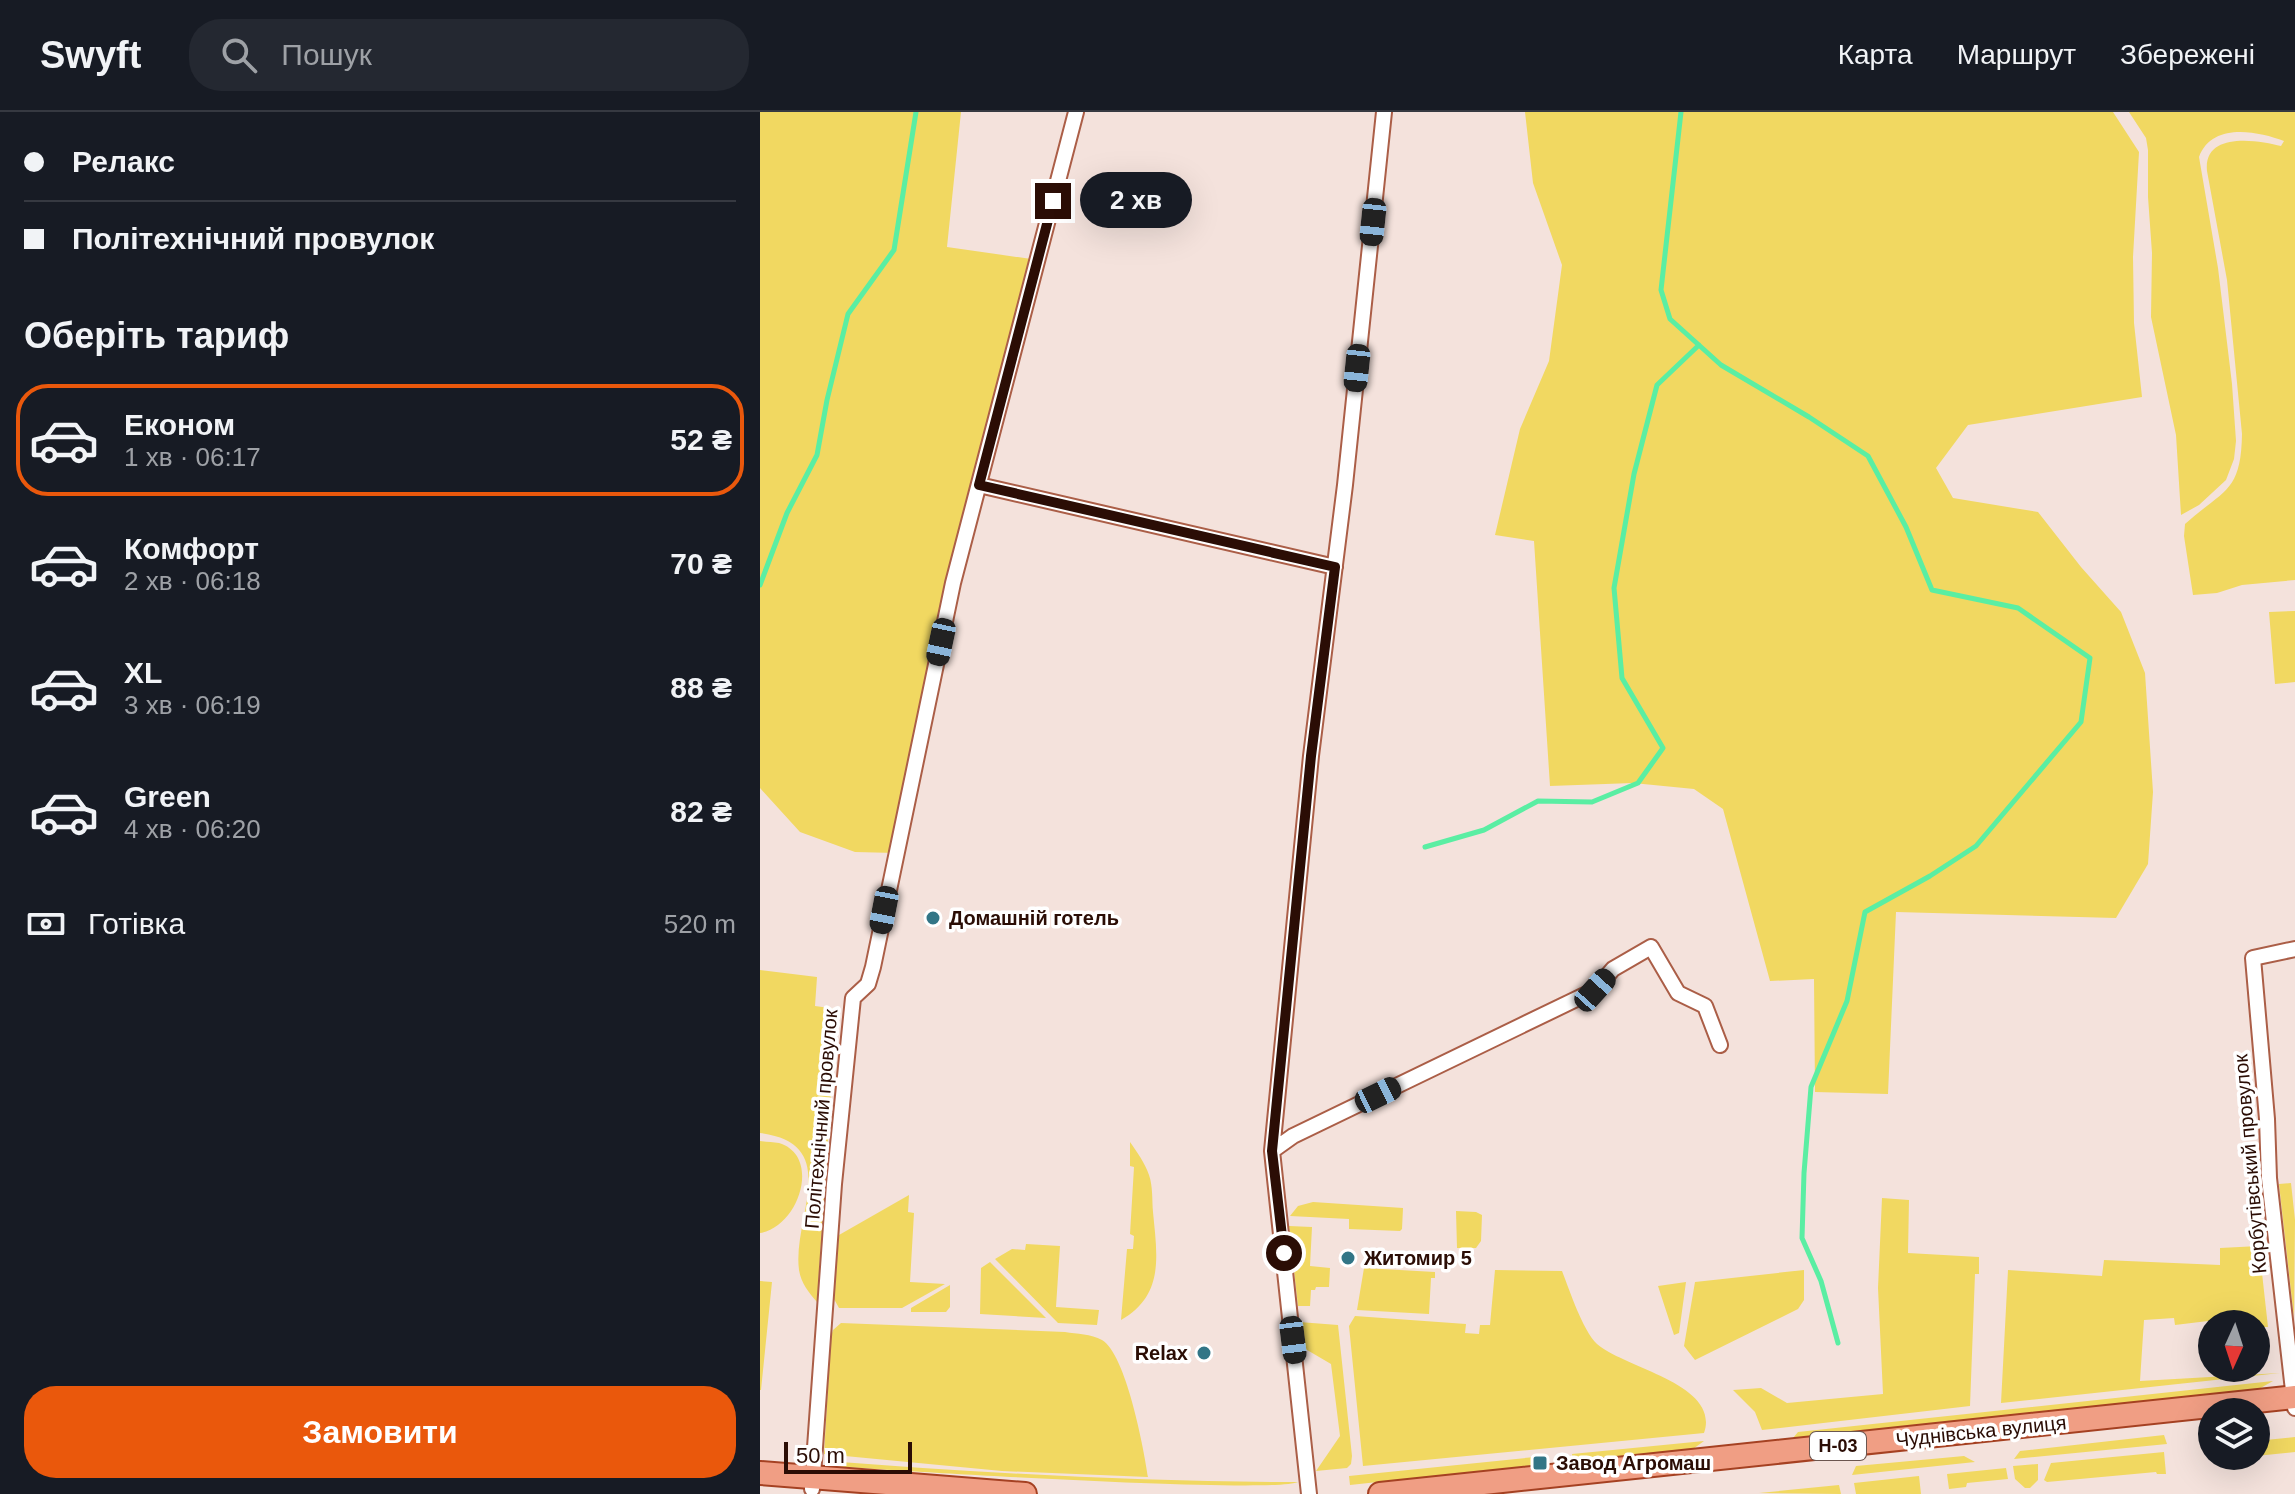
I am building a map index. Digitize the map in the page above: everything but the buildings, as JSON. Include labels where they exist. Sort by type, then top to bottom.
[{"type":"main road","name":"Чуднівська вулиця","points":[[1380,1494],[2294,1397]]},
{"type":"main road","points":[[2270,1411],[2295,1408]]},
{"type":"main road","name":"Чуднівська вулиця","points":[[1489,1494],[2198,1418]]},
{"type":"main road","points":[[760,1473],[875,1494]]},
{"type":"main road","points":[[760,1485],[812,1483],[1025,1494]]},
{"type":"street","name":"Політехнічний провулок","points":[[812,1483],[834,1184],[853,998],[868,984],[873,967],[953,583],[1076,112]]},
{"type":"street","points":[[1309,1494],[1272,1151],[1311,756],[1335,567],[1384,112]]},
{"type":"street","points":[[979,485],[1335,567]]},
{"type":"street","points":[[1272,1151],[1293,1136],[1595,990],[1613,969],[1651,947],[1678,993],[1705,1006],[1720,1045]]},
{"type":"street","name":"Корбутівський провулок","points":[[2295,949],[2253,958],[2269,1178],[2295,1408]]},
{"type":"shaded area","points":[[760,112],[961,112],[947,247],[1038,260],[953,583],[896,853],[855,852],[800,832],[760,788]]},
{"type":"shaded area","points":[[1525,112],[2113,112],[2139,152],[2133,257],[2134,323],[2142,397],[1968,425],[1936,468],[1953,498],[2038,512],[2121,612],[2145,673],[2153,792],[2148,864],[2116,918],[1896,912],[1888,1094],[1815,1092],[1814,979],[1770,981],[1723,809],[1694,789],[1633,783],[1550,786],[1534,541],[1495,535],[1520,429],[1549,361],[1562,265],[1533,183]]},
{"type":"shaded area","points":[[2129,112],[2295,112],[2295,580],[2242,585],[2217,593],[2193,595],[2184,536],[2185,524],[2228,488],[2234,479],[2241,453],[2242,434],[2227,280],[2207,171],[2208,158],[2214,149],[2234,141],[2281,146],[2284,141],[2249,132],[2224,134],[2205,146],[2199,157],[2218,268],[2236,441],[2234,459],[2226,480],[2199,505],[2181,515],[2176,435],[2151,317],[2148,150],[2146,138]]},
{"type":"shaded area","points":[[2295,611],[2295,682],[2275,684],[2269,612]]},
{"type":"shaded area","points":[[760,970],[817,977],[815,1006],[837,1009],[817,1302],[803,1283],[799,1270],[808,1186],[807,1167],[801,1152],[786,1140],[760,1133]]},
{"type":"shaded area","points":[[760,1141],[779,1143],[792,1150],[800,1162],[802,1176],[800,1191],[785,1218],[774,1228],[760,1233]]},
{"type":"shaded area","points":[[1130,1142],[1150,1179],[1156,1258],[1152,1286],[1145,1299],[1121,1320],[1127,1249],[1133,1249],[1134,1236],[1130,1234],[1134,1167],[1130,1166]]},
{"type":"shaded area","points":[[2291,1183],[2295,1220],[2294,1318],[2279,1184]]},
{"type":"shaded area","points":[[909,1195],[908,1212],[914,1213],[910,1282],[945,1284],[902,1308],[839,1308],[834,1299],[839,1235]]},
{"type":"shaded area","points":[[1882,1198],[1909,1200],[1908,1253],[1979,1257],[1979,1274],[1975,1274],[1970,1406],[1762,1430],[1755,1412],[1733,1390],[1761,1388],[1787,1403],[1883,1394],[1878,1288]]},
{"type":"shaded area","points":[[1313,1202],[1403,1208],[1402,1229],[1349,1229],[1349,1219],[1290,1216],[1298,1206]]},
{"type":"shaded area","points":[[1456,1211],[1482,1215],[1481,1241],[1476,1248],[1457,1248]]},
{"type":"shaded area","points":[[1289,1226],[1312,1227],[1310,1266],[1330,1268],[1329,1287],[1311,1290],[1310,1306],[1298,1306]]},
{"type":"shaded area","points":[[1026,1244],[1060,1246],[1056,1307],[1099,1310],[1097,1325],[1058,1323],[995,1259],[1012,1249],[1025,1250]]},
{"type":"shaded area","points":[[2259,1246],[2266,1310],[2198,1310],[2198,1322],[2175,1325],[2174,1318],[2144,1320],[2140,1381],[2198,1378],[2198,1382],[2001,1403],[2008,1270],[2102,1276],[2104,1260],[2220,1265],[2220,1248]]},
{"type":"shaded area","points":[[990,1262],[1046,1318],[980,1314],[981,1268]]},
{"type":"shaded area","points":[[1364,1268],[1435,1272],[1435,1278],[1431,1278],[1429,1314],[1357,1310]]},
{"type":"shaded area","points":[[1495,1270],[1562,1271],[1581,1320],[1597,1344],[1685,1390],[1698,1402],[1705,1416],[1704,1433],[1363,1466],[1349,1326],[1355,1316],[1466,1324],[1465,1333],[1479,1334],[1480,1325],[1490,1325]]},
{"type":"shaded area","points":[[1804,1270],[1804,1300],[1798,1309],[1695,1360],[1684,1346],[1695,1282]]},
{"type":"shaded area","points":[[760,1281],[772,1282],[761,1390],[760,1390]]},
{"type":"shaded area","points":[[1686,1282],[1679,1333],[1674,1335],[1658,1286]]},
{"type":"shaded area","points":[[950,1285],[950,1307],[946,1312],[911,1312],[911,1308]]},
{"type":"shaded area","points":[[1299,1322],[1338,1325],[1352,1456],[1347,1468],[1316,1471],[1340,1436],[1331,1364],[1302,1347]]},
{"type":"shaded area","points":[[841,1323],[1065,1332],[1102,1340],[1119,1363],[1126,1382],[1148,1477],[1002,1471],[824,1454],[831,1336]]},
{"type":"shaded area","points":[[2273,1381],[2257,1390],[1793,1438],[1798,1432]]},
{"type":"shaded area","points":[[2164,1435],[2167,1444],[2014,1459],[2020,1451]]},
{"type":"shaded area","points":[[2295,1437],[2295,1452],[2270,1455],[2270,1440]]},
{"type":"shaded area","points":[[1704,1441],[1693,1449],[1573,1461],[1572,1454]]},
{"type":"shaded area","points":[[2164,1452],[2166,1474],[2156,1472],[2044,1480],[2051,1463]]},
{"type":"shaded area","points":[[1964,1456],[1975,1462],[1852,1475],[1856,1466]]},
{"type":"shaded area","points":[[1535,1457],[1536,1465],[1350,1485],[1349,1476]]},
{"type":"shaded area","points":[[827,1461],[1062,1476],[1298,1482],[1224,1485],[1079,1480],[835,1466]]},
{"type":"shaded area","points":[[2038,1464],[2038,1480],[2030,1488],[2025,1488],[2015,1479],[2013,1466]]},
{"type":"shaded area","points":[[2006,1468],[2008,1479],[1967,1483],[1966,1487],[1949,1489],[1947,1474]]},
{"type":"shaded area","points":[[1919,1476],[1921,1494],[1856,1494],[1854,1483]]},
{"type":"shaded area","points":[[1839,1485],[1841,1494],[1759,1493]]},
{"type":"waterway","points":[[760,585],[787,513],[817,455],[848,314],[894,250],[916,112]]},
{"type":"waterway","points":[[1681,112],[1661,290],[1670,319],[1721,365],[1868,456],[1906,527],[1932,590],[2018,608],[2090,658],[2081,722],[1976,846],[1865,912],[1847,1001],[1811,1087],[1804,1173],[1802,1238],[1821,1281],[1838,1343]]},
{"type":"waterway","points":[[1425,847],[1484,830],[1538,801],[1592,802],[1638,783],[1663,748],[1622,678],[1614,588],[1634,474],[1657,385],[1699,345]]},
{"type":"place","name":"Домашній готель","points":[[933,918]]},
{"type":"place","name":"Житомир 5","points":[[1348,1258]]},
{"type":"place","name":"Relax","points":[[1204,1353]]},
{"type":"place","name":"Завод Агромаш","points":[[1540,1463]]},
{"type":"route","points":[[1053,201],[979,485],[1335,567],[1311,756],[1272,1151],[1284,1253]]}]
